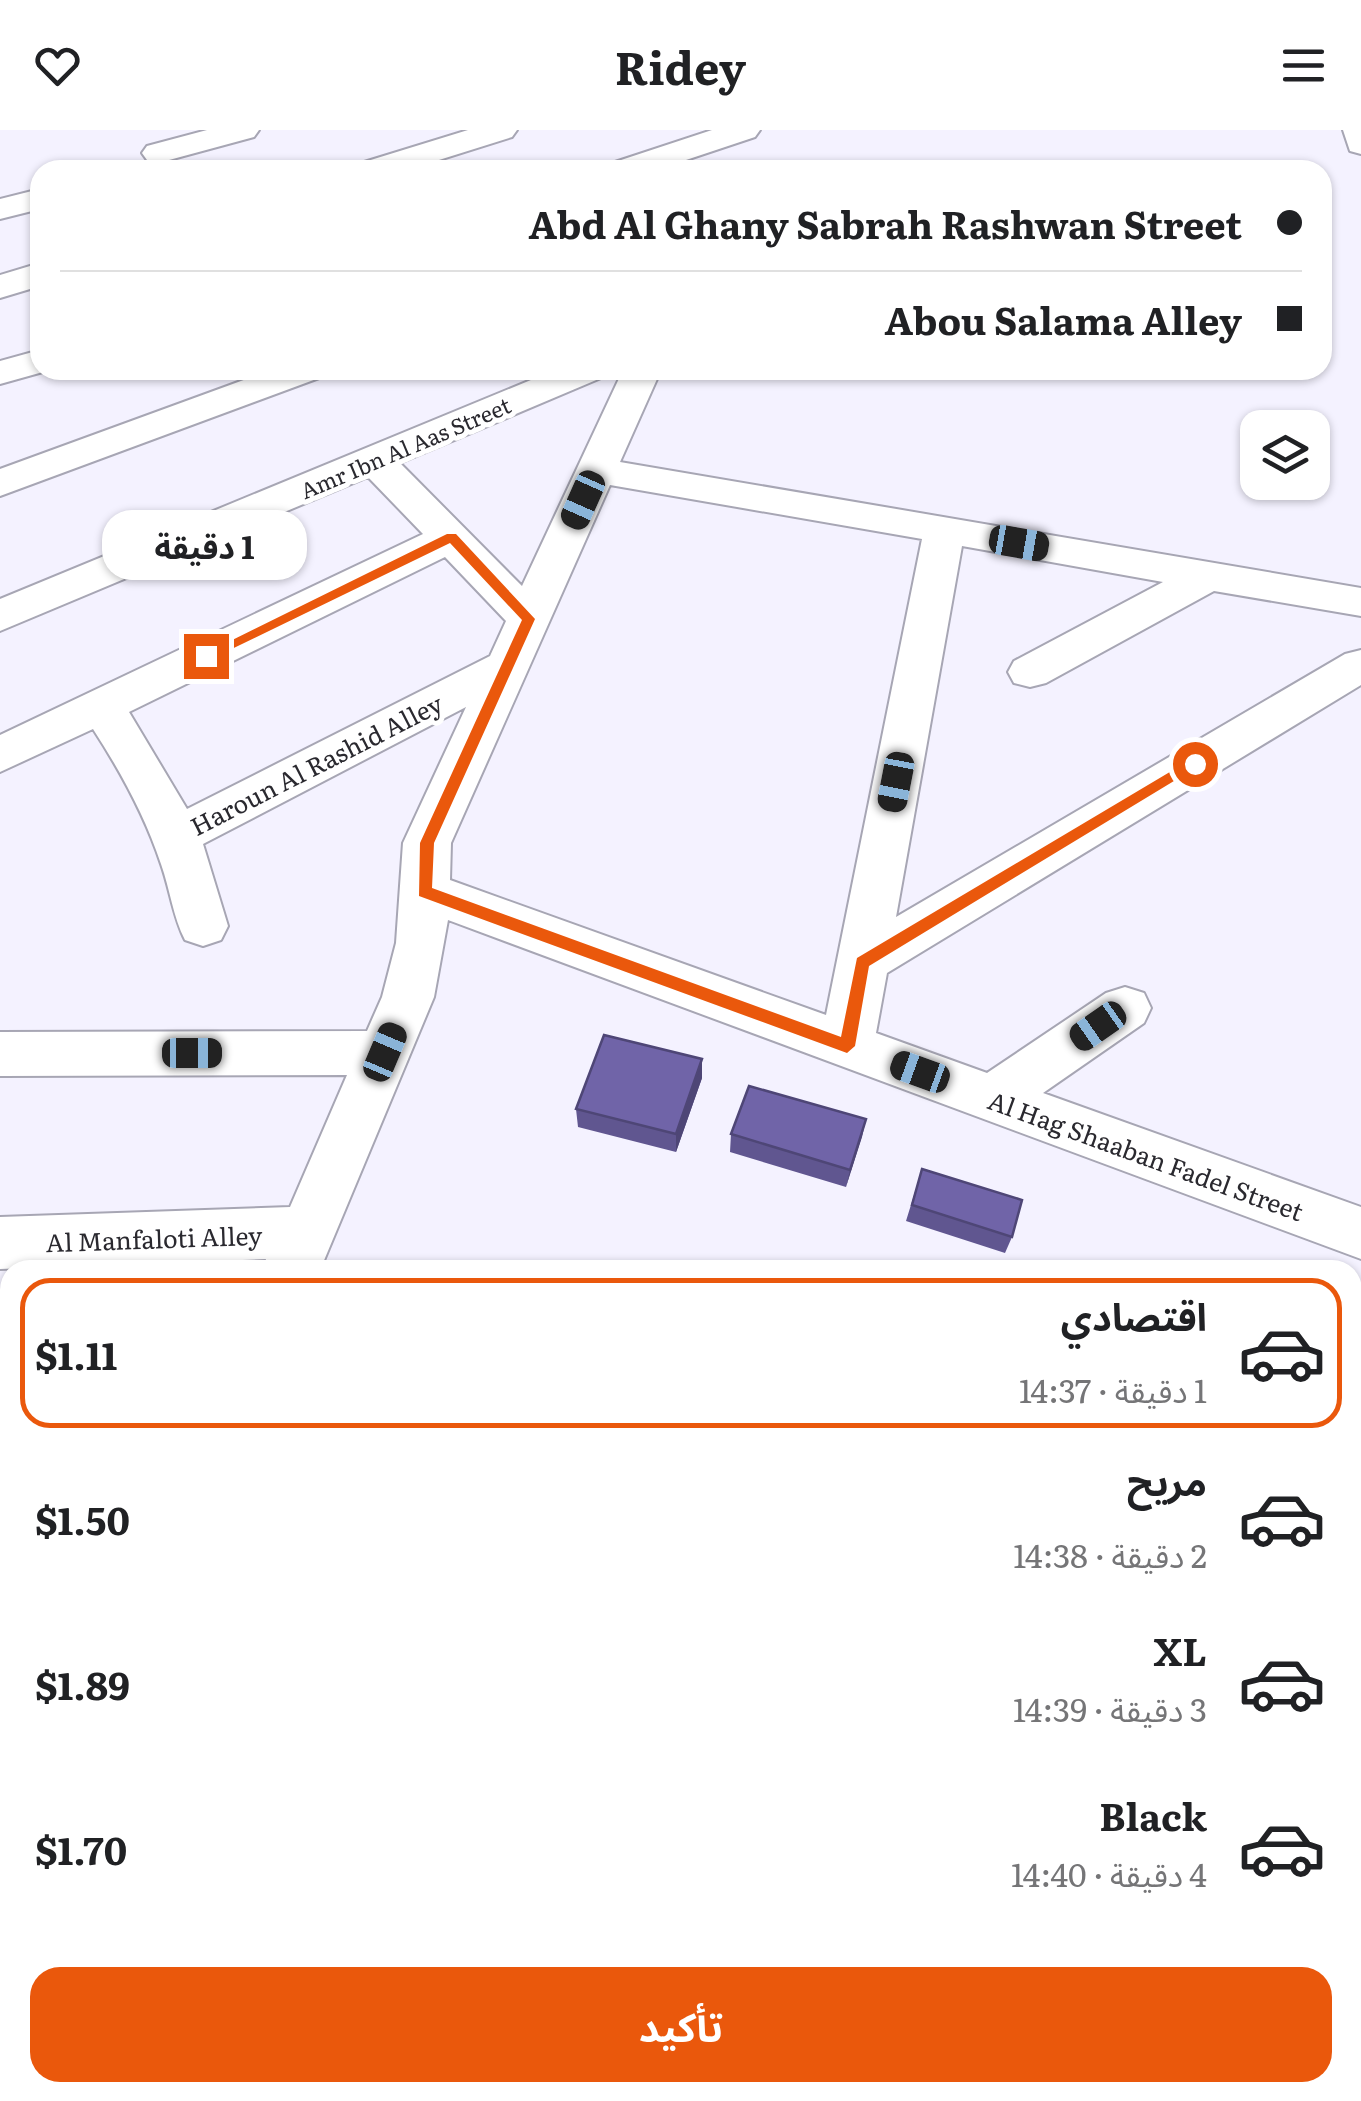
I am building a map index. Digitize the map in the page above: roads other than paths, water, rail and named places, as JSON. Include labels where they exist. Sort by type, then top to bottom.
[{"type":"street","points":[[130,130],[151,160]]},
{"type":"street","points":[[158,160],[243,130]]},
{"type":"street","points":[[405,160],[501,130]]},
{"type":"street","points":[[655,160],[747,130]]},
{"type":"street","points":[[736,160],[747,130]]},
{"type":"street","points":[[1359,130],[1361,144]]},
{"type":"street","points":[[0,209],[30,202]]},
{"type":"street","points":[[0,287],[30,277]]},
{"type":"street","points":[[0,373],[30,364]]},
{"type":"street","points":[[0,482],[279,380]]},
{"type":"street","name":"Amr Ibn Al Aas Street","points":[[0,616],[564,380]]},
{"type":"street","points":[[299,1251],[408,997],[421,943],[427,843],[637,380]]},
{"type":"street","points":[[374,460],[529,619]]},
{"type":"street","points":[[596,470],[1361,602]]},
{"type":"street","points":[[847,1046],[944,530]]},
{"type":"street","points":[[0,755],[452,537]]},
{"type":"street","points":[[1030,672],[1209,576]]},
{"type":"street","points":[[862,962],[1361,665]]},
{"type":"street","name":"Haroun Al Rashid Alley","points":[[178,835],[508,666]]},
{"type":"street","points":[[101,706],[144,767],[178,835],[203,926]]},
{"type":"street","name":"Al Hag Shaaban Fadel Street","points":[[424,892],[1361,1233]]},
{"type":"street","points":[[992,1099],[1125,1008]]},
{"type":"street","points":[[0,1054],[385,1052]]},
{"type":"street","name":"Al Manfaloti Alley","points":[[0,1243],[299,1251]]}]
